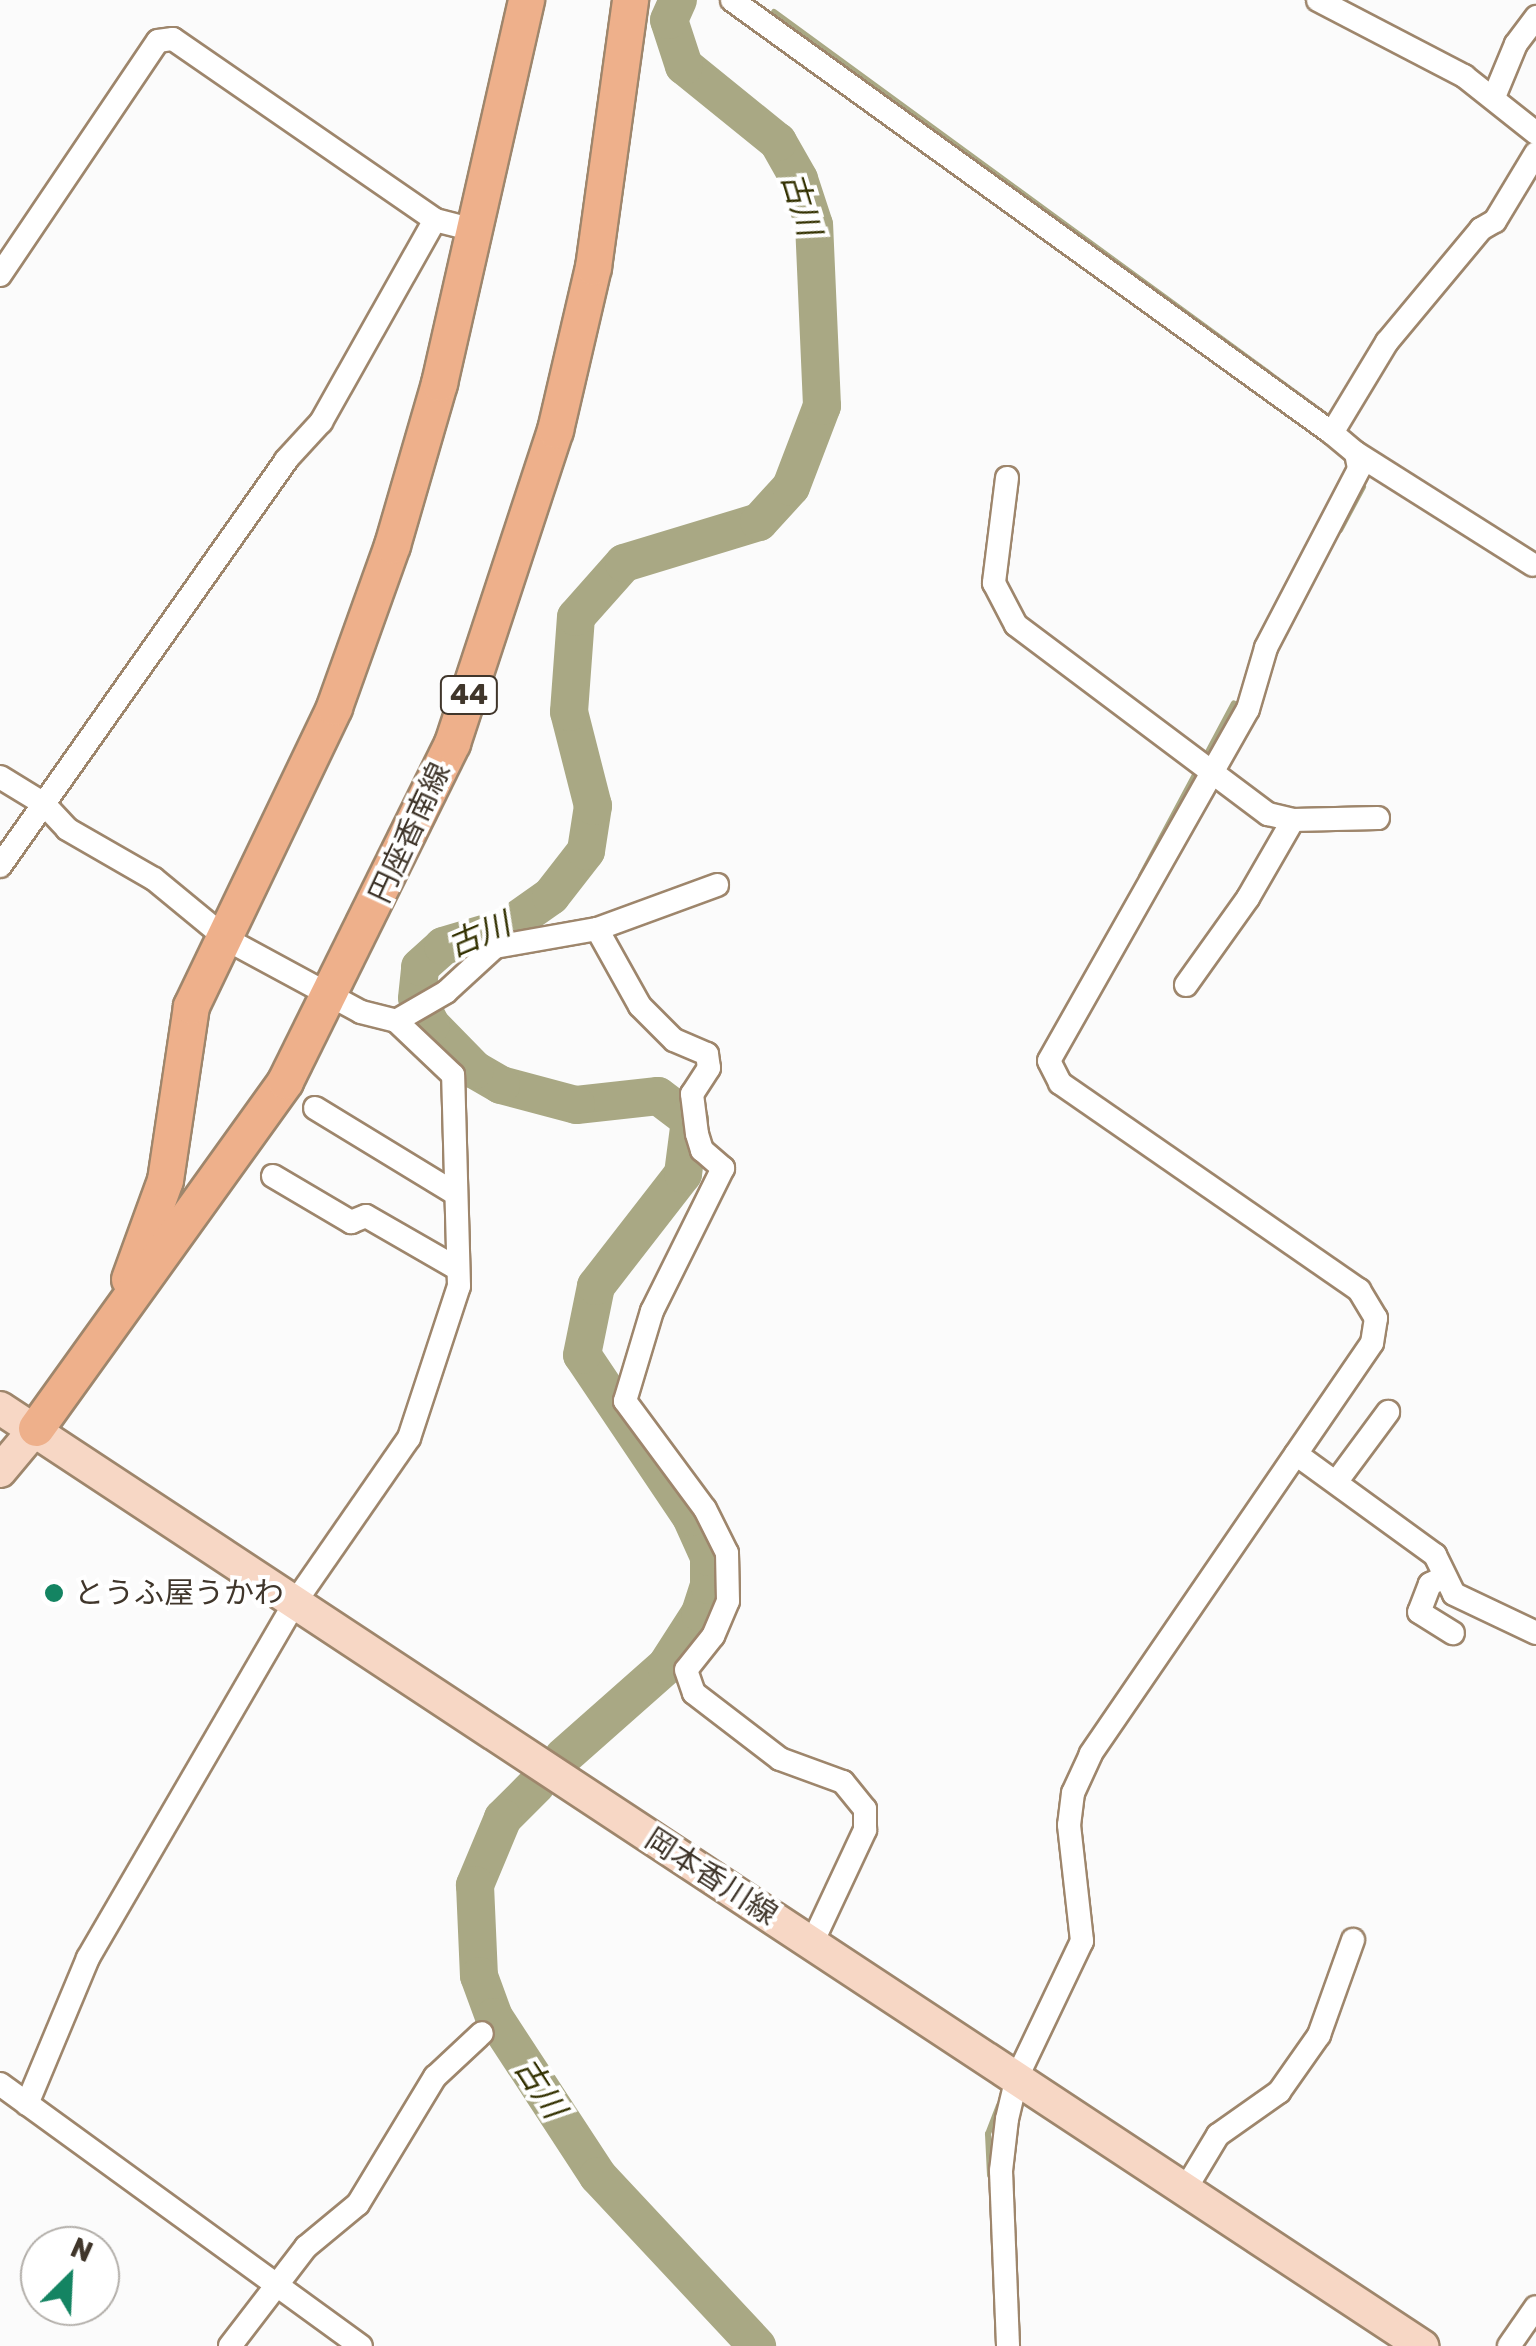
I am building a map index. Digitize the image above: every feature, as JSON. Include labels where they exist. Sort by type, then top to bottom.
[{"type":"main road","name":"44","points":[[514,44],[516,0]]},
{"type":"main road","name":"円座香南線","points":[[116,1312],[165,1180],[191,1006],[228,940],[334,706],[392,544],[474,230],[526,0]]},
{"type":"main road","name":"円座香南線","points":[[36,1428],[116,1312],[218,1182],[285,1081],[331,996],[452,743],[532,506],[593,266],[630,0]]},
{"type":"main road","name":"岡本香川線","points":[[0,1408],[36,1428],[1422,2346]]},
{"type":"main road","points":[[0,1471],[36,1428]]},
{"type":"street","points":[[732,0],[760,10],[1356,453],[1533,565]]},
{"type":"street","points":[[1318,0],[1494,97],[1536,132]]},
{"type":"street","points":[[1494,97],[1516,44],[1536,17]]},
{"type":"street","points":[[0,275],[158,41],[173,39],[435,220],[474,230]]},
{"type":"street","points":[[1332,433],[1387,342],[1481,229],[1495,221],[1536,153]]},
{"type":"street","points":[[0,866],[286,460],[320,422],[435,220]]},
{"type":"street","points":[[1008,2346],[1001,2171],[1017,2077],[1082,1941],[1083,1905],[1069,1825],[1080,1774],[1372,1343],[1376,1318],[1359,1290],[1060,1083],[1050,1061],[1248,708],[1266,648],[1358,469],[1356,453]]},
{"type":"street","points":[[1007,478],[994,583],[1000,604],[1016,625],[1268,814],[1292,820],[1378,818]]},
{"type":"street","points":[[0,777],[44,804],[67,829],[154,879],[228,940],[331,996],[402,1017],[453,1076],[458,1269],[458,1286],[409,1438],[296,1601],[88,1958],[28,2104]]},
{"type":"street","points":[[1186,985],[1248,898],[1292,820]]},
{"type":"street","points":[[402,1017],[432,999],[495,947],[597,929],[717,885]]},
{"type":"street","points":[[597,929],[640,1006],[674,1040],[706,1054],[709,1068],[692,1094],[702,1150],[723,1168],[652,1311],[625,1400],[705,1508],[727,1553],[728,1601],[712,1636],[686,1670],[694,1693],[780,1758],[843,1782],[865,1810],[865,1830],[812,1943]]},
{"type":"street","points":[[314,1108],[456,1194]]},
{"type":"street","points":[[274,1176],[351,1222],[366,1216],[458,1269]]},
{"type":"street","points":[[1338,1481],[1388,1412]]},
{"type":"street","points":[[1296,1454],[1338,1481],[1434,1555],[1444,1577],[1467,1603],[1536,1633]]},
{"type":"street","points":[[1444,1577],[1430,1584],[1419,1612],[1454,1633]]},
{"type":"street","points":[[1186,2188],[1218,2135],[1280,2092],[1319,2035],[1353,1940]]},
{"type":"street","points":[[230,2346],[306,2247],[358,2204],[436,2077],[482,2033]]},
{"type":"street","points":[[0,2084],[362,2346]]},
{"type":"street","points":[[1509,2346],[1536,2307]]},
{"type":"waterway","name":"古川","points":[[563,1757],[666,1666],[700,1613],[709,1585],[709,1557],[691,1517],[582,1355],[596,1286],[683,1174],[690,1120],[658,1096],[576,1105],[501,1085],[475,1070],[431,1025],[417,998],[420,967],[443,946],[507,927],[551,896],[586,851],[593,806],[569,712],[576,617],[624,563],[759,522],[791,487],[822,406],[814,225],[799,179],[778,142],[684,66],[669,20],[678,0]]},
{"type":"waterway","points":[[774,12],[1327,416]]},
{"type":"waterway","points":[[1340,530],[1363,487]]},
{"type":"waterway","points":[[1208,752],[1234,703]]},
{"type":"waterway","points":[[1141,876],[1197,771]]},
{"type":"waterway","name":"古川","points":[[536,1785],[503,1818],[475,1885],[479,1976],[494,2017],[598,2176],[757,2346]]},
{"type":"waterway","points":[[990,2175],[988,2134],[999,2105]]},
{"type":"place","name":"とうふ屋うかわ","points":[[54,1593]]}]
